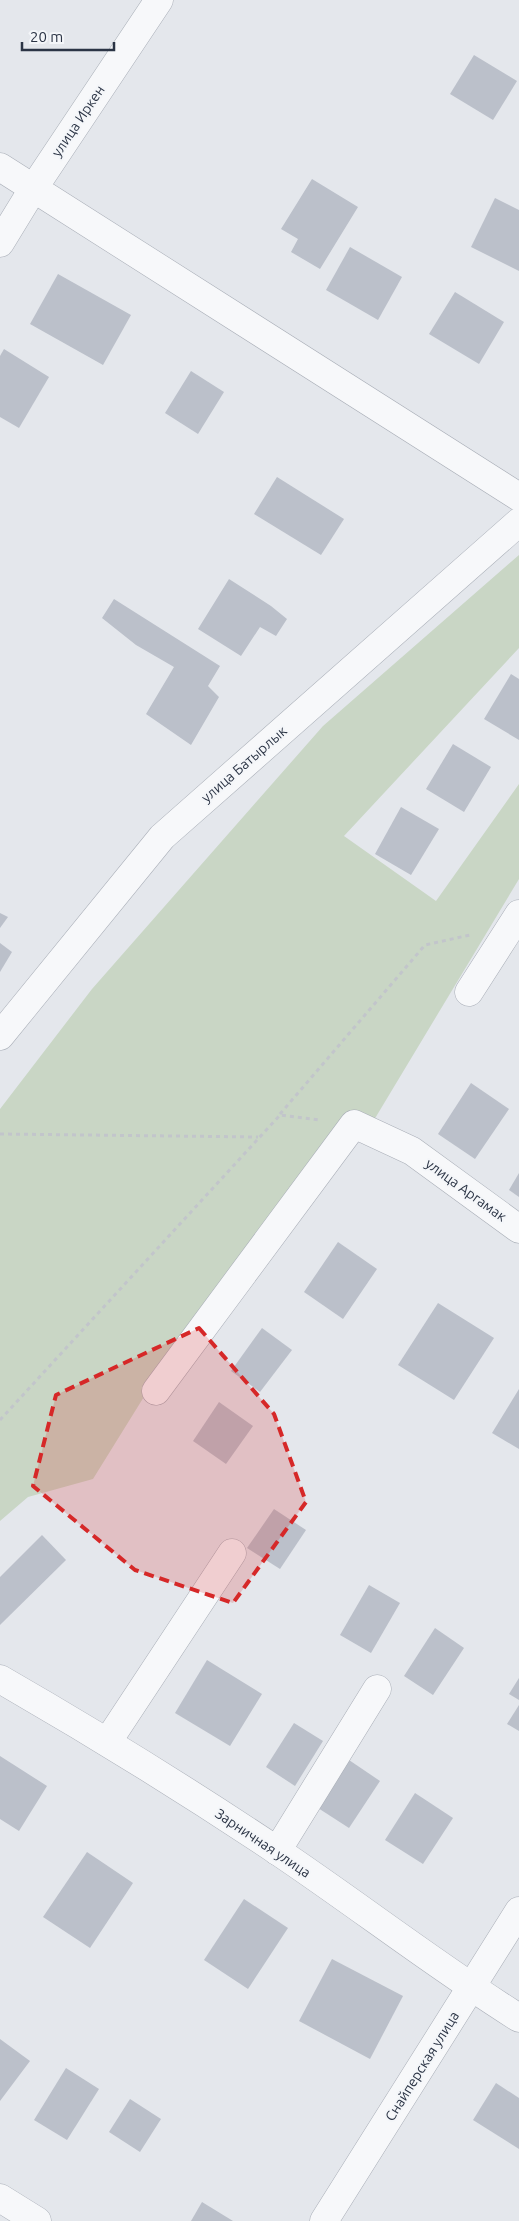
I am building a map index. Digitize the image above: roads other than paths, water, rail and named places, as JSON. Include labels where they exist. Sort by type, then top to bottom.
[{"type":"street","name":"улица Иркен","points":[[0,243],[33,189],[159,0]]},
{"type":"street","points":[[0,167],[519,497]]},
{"type":"street","name":"улица Батырлык","points":[[4,1026],[162,837],[519,522]]},
{"type":"street","points":[[469,992],[515,920]]},
{"type":"street","name":"улица Аргамак","points":[[156,1391],[354,1124],[412,1151],[519,1229]]},
{"type":"street","points":[[108,1742],[232,1553]]},
{"type":"street","name":"Зарничная улица","points":[[0,1679],[108,1742],[277,1851],[471,1988],[519,2018]]},
{"type":"street","points":[[277,1851],[376,1689]]},
{"type":"street","name":"Снайперская улица","points":[[324,2221],[519,1911]]},
{"type":"street","points":[[0,2198],[37,2221]]}]
